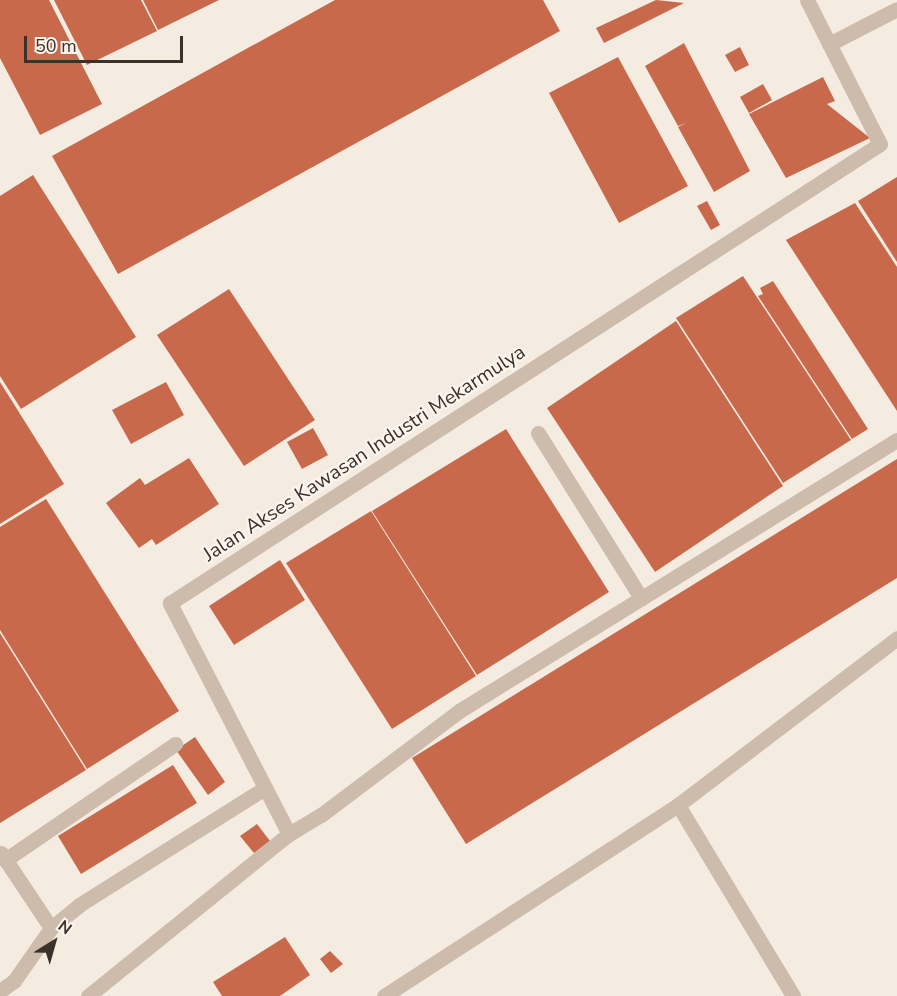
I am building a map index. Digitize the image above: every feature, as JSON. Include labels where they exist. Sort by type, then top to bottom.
[{"type":"street","name":"Jalan Akses Kawasan Industri Mekarmulya","points":[[289,834],[170,603],[880,144],[807,0]]},
{"type":"street","points":[[829,44],[897,9]]},
{"type":"street","points":[[538,434],[641,598]]},
{"type":"street","points":[[88,996],[289,834],[321,814],[459,711],[897,440]]},
{"type":"street","points":[[384,996],[678,805],[897,638]]},
{"type":"street","points":[[51,928],[3,856],[175,744]]},
{"type":"street","points":[[0,991],[14,981],[51,928],[80,905],[265,788]]},
{"type":"street","points":[[678,805],[793,996]]},
{"type":"building","points":[[0,0],[49,0],[102,104],[40,135],[0,58]]},
{"type":"building","points":[[54,0],[141,0],[157,31],[87,65]]},
{"type":"building","points":[[143,0],[219,0],[158,30]]},
{"type":"building","points":[[335,0],[543,0],[560,31],[118,274],[52,156]]},
{"type":"building","points":[[656,0],[684,3],[604,43],[596,28]]},
{"type":"building","points":[[684,43],[750,171],[714,192],[678,127],[686,123],[678,126],[645,66]]},
{"type":"building","points":[[740,47],[749,65],[735,72],[725,55]]},
{"type":"building","points":[[618,57],[688,186],[619,223],[549,93]]},
{"type":"building","points":[[823,77],[835,101],[827,104],[870,138],[786,178],[749,114]]},
{"type":"building","points":[[763,84],[772,100],[749,113],[740,97]]},
{"type":"building","points":[[33,175],[136,337],[21,409],[0,376],[0,196]]},
{"type":"building","points":[[897,177],[897,262],[858,201]]},
{"type":"building","points":[[707,201],[720,225],[711,230],[697,206]]},
{"type":"building","points":[[855,203],[897,267],[897,411],[786,240]]},
{"type":"building","points":[[743,276],[851,440],[783,483],[676,318]]},
{"type":"building","points":[[773,281],[868,429],[852,439],[758,296],[763,294],[760,288]]},
{"type":"building","points":[[229,289],[315,420],[244,466],[157,335]]},
{"type":"building","points":[[676,321],[783,486],[655,572],[547,408]]},
{"type":"building","points":[[0,382],[64,484],[0,524]]},
{"type":"building","points":[[166,382],[184,415],[131,444],[112,410]]},
{"type":"building","points":[[313,428],[328,455],[302,469],[287,442]]},
{"type":"building","points":[[506,429],[609,592],[477,675],[372,511]]},
{"type":"building","points":[[189,458],[219,504],[156,545],[152,539],[139,548],[106,503],[140,478],[145,485]]},
{"type":"building","points":[[897,459],[897,578],[466,844],[412,758]]},
{"type":"building","points":[[46,499],[179,711],[87,769],[0,630],[0,527]]},
{"type":"building","points":[[371,511],[476,676],[392,729],[286,563]]},
{"type":"building","points":[[280,560],[305,600],[234,645],[209,606]]},
{"type":"building","points":[[0,633],[86,770],[0,823]]},
{"type":"building","points":[[195,737],[225,782],[208,795],[176,750]]},
{"type":"building","points":[[173,765],[197,803],[81,874],[58,836]]},
{"type":"building","points":[[257,824],[270,841],[254,853],[240,836]]},
{"type":"building","points":[[285,937],[310,975],[280,996],[222,996],[213,982]]},
{"type":"building","points":[[330,951],[343,964],[331,973],[320,959]]}]
